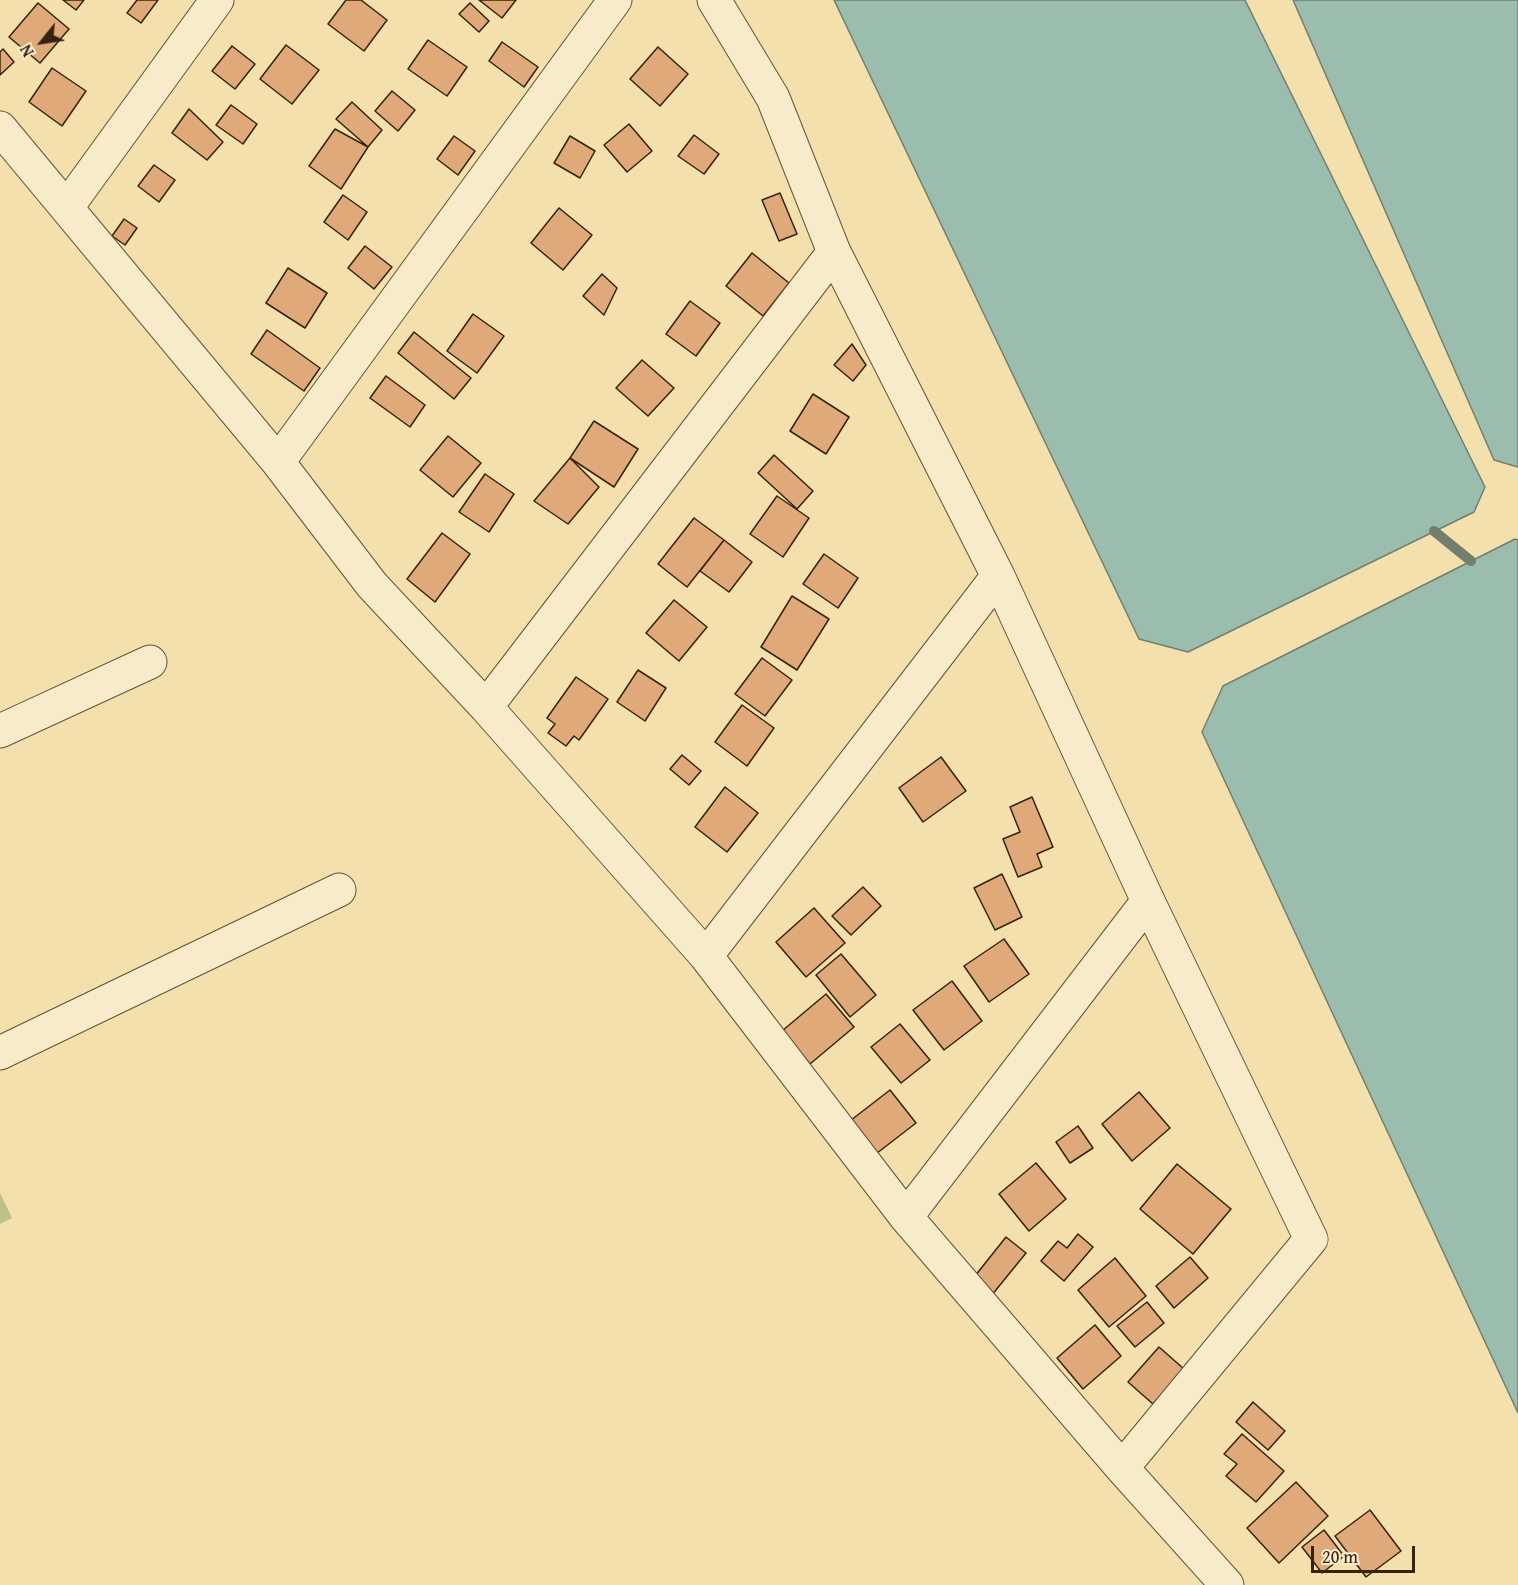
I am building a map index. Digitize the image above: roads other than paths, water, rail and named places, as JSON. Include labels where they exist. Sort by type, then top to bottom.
[{"type":"street","points":[[67,207],[217,0]]},
{"type":"street","points":[[278,462],[615,0]]},
{"type":"street","points":[[714,0],[773,98],[834,252],[998,576],[1148,901],[1311,1239],[1122,1467]]},
{"type":"street","points":[[0,128],[278,462],[372,585],[486,707],[706,956],[906,1217],[1227,1585]]},
{"type":"street","points":[[486,707],[834,252]]},
{"type":"street","points":[[706,956],[998,576]]},
{"type":"street","points":[[0,731],[150,662]]},
{"type":"street","points":[[0,1053],[339,890]]},
{"type":"street","points":[[906,1217],[1148,901]]},
{"type":"waterway","points":[[1434,531],[1471,561]]}]
